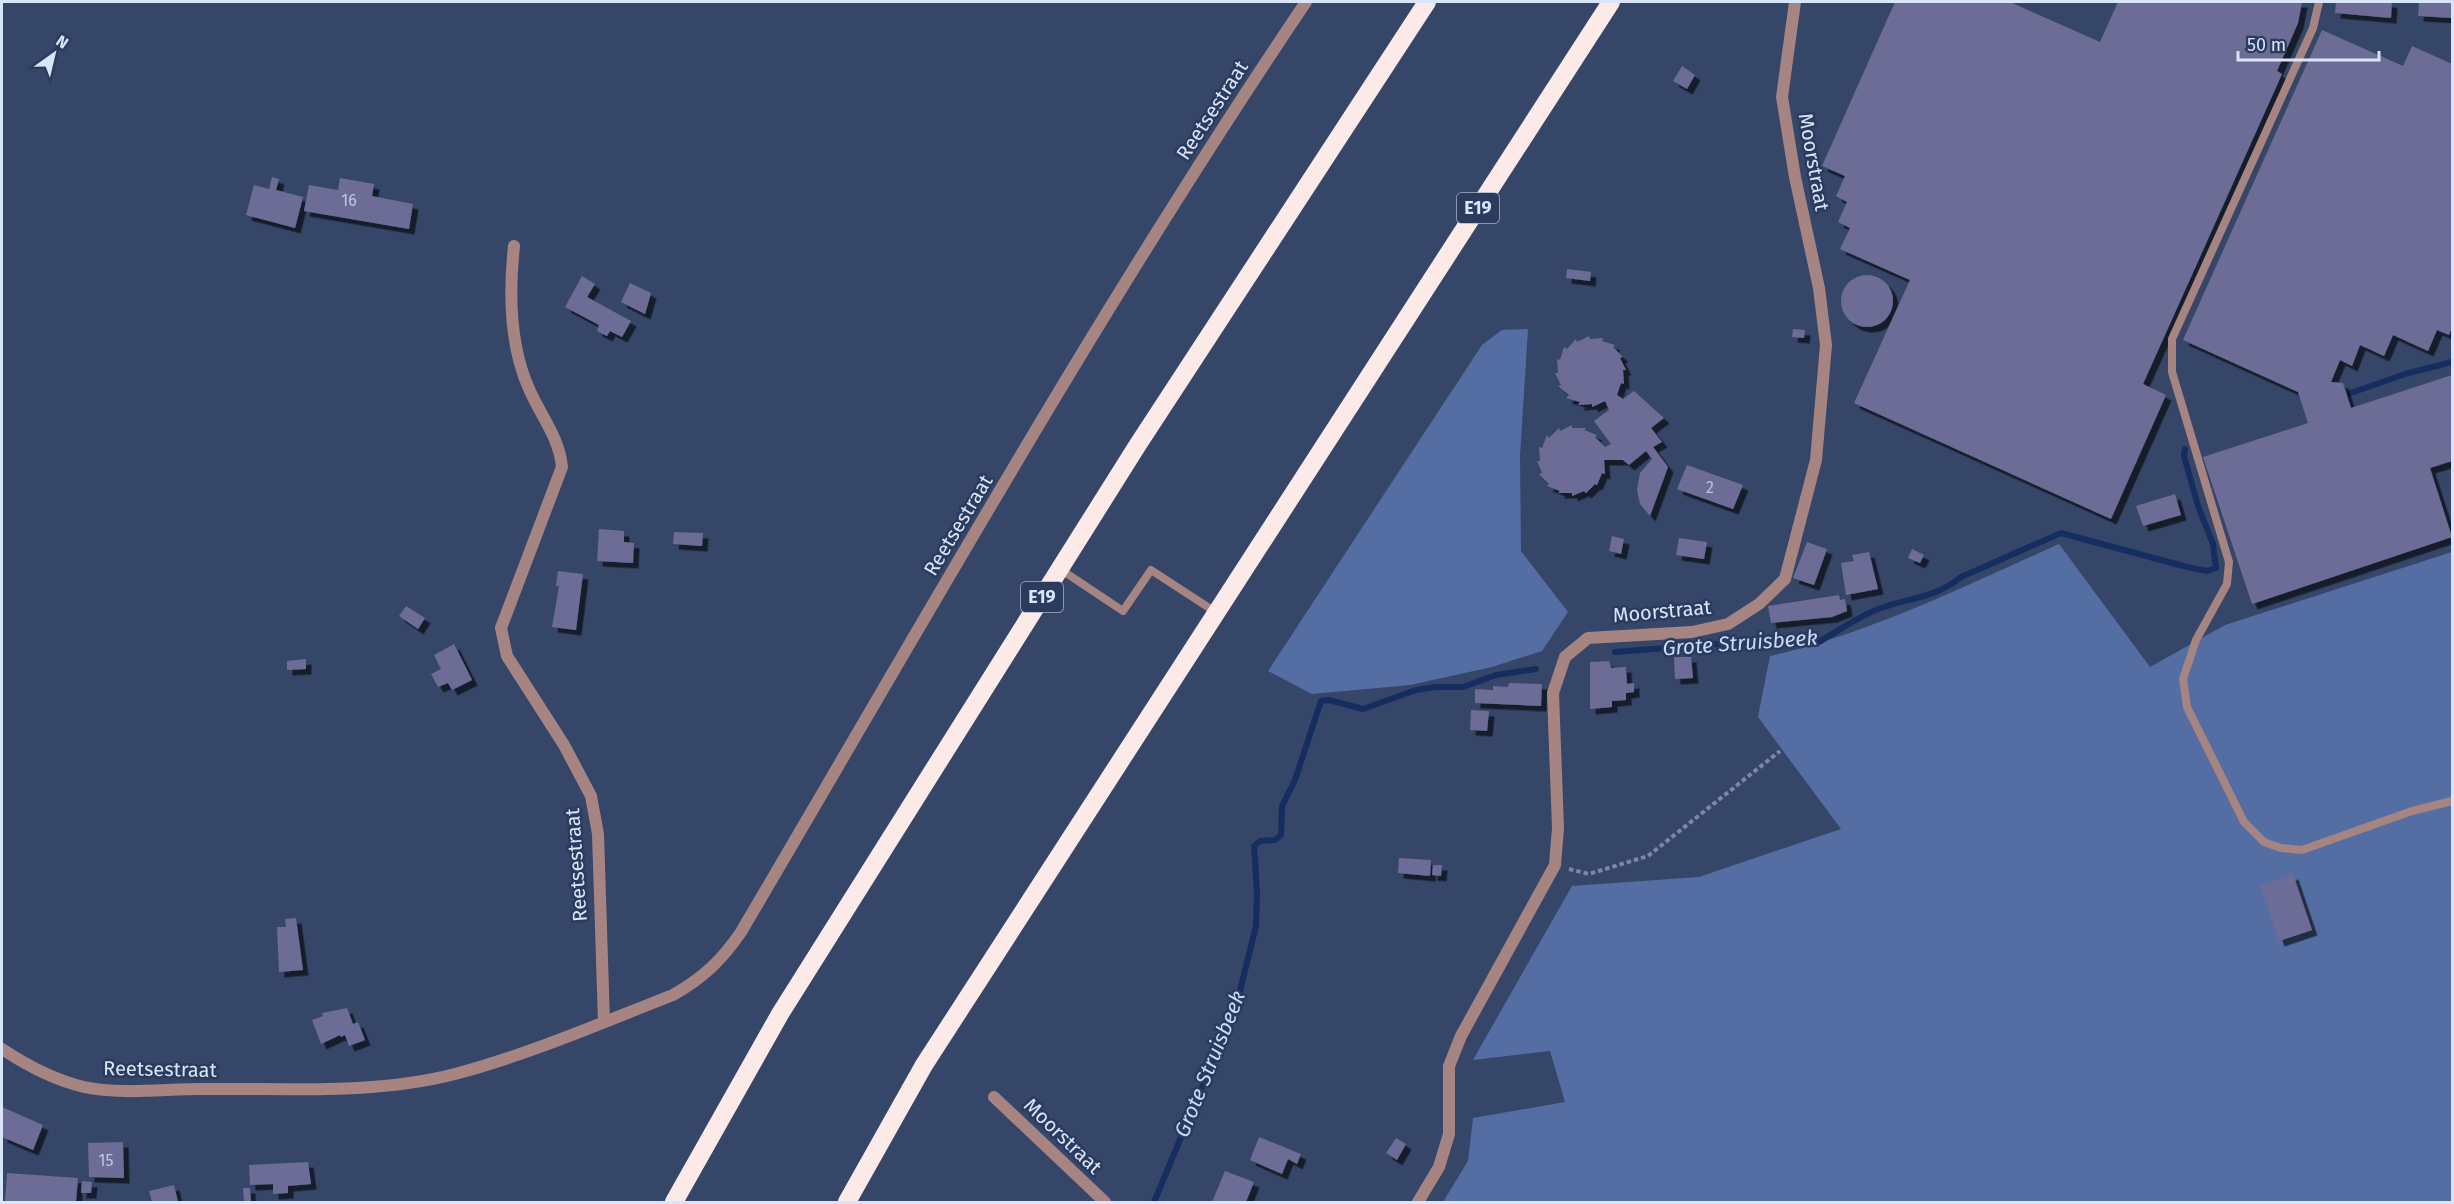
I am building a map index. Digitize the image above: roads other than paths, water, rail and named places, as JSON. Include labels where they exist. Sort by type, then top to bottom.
[{"type":"highway","name":"E19","points":[[674,1203],[780,1014],[1060,569],[1427,2]]},
{"type":"highway","name":"E19","points":[[847,1203],[924,1065],[1611,2]]},
{"type":"street","name":"Reetsestraat","points":[[2,1049],[52,1077],[84,1087],[123,1090],[347,1088],[406,1083],[453,1074],[508,1058],[604,1022],[688,986],[726,955],[1101,323],[1216,139],[1306,2]]},
{"type":"street","name":"Moorstraat","points":[[1419,1203],[1439,1167],[1449,1134],[1449,1066],[1461,1036],[1555,865],[1558,828],[1553,693],[1565,657],[1588,638],[1692,632],[1728,624],[1760,604],[1785,579],[1816,460],[1826,345],[1819,288],[1795,177],[1782,97],[1795,2]]},
{"type":"street","name":"Reetsestraat","points":[[514,246],[510,281],[521,363],[529,390],[557,440],[562,467],[501,628],[502,644],[507,656],[564,745],[591,796],[597,834],[604,1022]]},
{"type":"street","name":"Moorstraat","points":[[994,1097],[1105,1203]]},
{"type":"lane","points":[[2319,2],[2313,28],[2172,339],[2172,372],[2229,562],[2227,584],[2196,640],[2183,679],[2187,707],[2244,822],[2264,842],[2281,848],[2302,850],[2412,811],[2452,801]]},
{"type":"lane","points":[[1060,569],[1123,611],[1151,570],[1218,613]]},
{"type":"waterway","name":"Grote Struisbeek","points":[[2351,393],[2405,374],[2452,362]]},
{"type":"waterway","name":"Grote Struisbeek","points":[[1615,652],[1757,641],[1812,644],[1869,613],[1940,590],[1961,577],[2061,533],[2187,567],[2207,571],[2216,568],[2213,544],[2198,506],[2184,456],[2185,449]]},
{"type":"waterway","name":"Grote Struisbeek","points":[[1154,1202],[1237,1003],[1256,926],[1257,892],[1254,846],[1260,841],[1275,840],[1281,835],[1282,806],[1295,780],[1321,701],[1329,700],[1363,709],[1416,690],[1463,687],[1496,675],[1536,669]]}]
